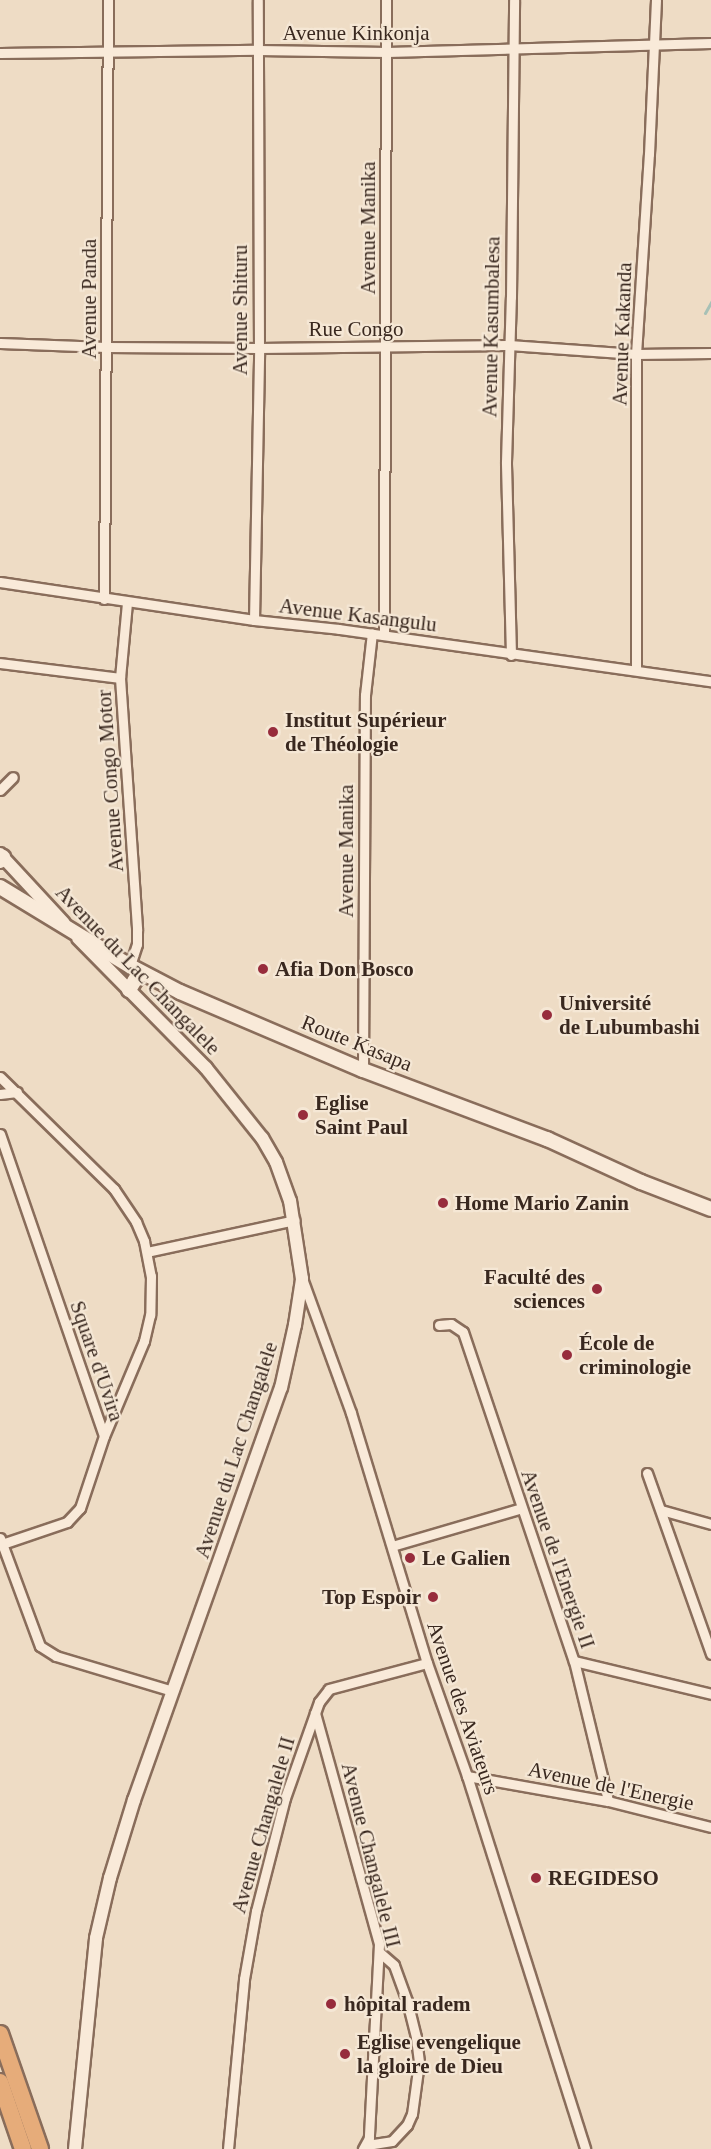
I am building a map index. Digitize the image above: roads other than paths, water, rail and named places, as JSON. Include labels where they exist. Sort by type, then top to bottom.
[{"type":"highway","points":[[0,2034],[40,2149]]},
{"type":"highway","points":[[0,2082],[23,2149]]},
{"type":"main road","name":"Route Kasapa","points":[[0,887],[142,973],[180,992],[363,1070],[548,1139],[641,1182],[711,1209]]},
{"type":"main road","points":[[129,990],[142,973]]},
{"type":"street","name":"Avenue Panda","points":[[104,599],[108,0]]},
{"type":"street","name":"Avenue Shituru","points":[[254,620],[259,348],[258,0]]},
{"type":"street","name":"Avenue Manika","points":[[384,635],[386,0]]},
{"type":"street","name":"Avenue Kasumbalesa","points":[[511,655],[506,547],[514,0]]},
{"type":"street","name":"Avenue Kakanda","points":[[636,670],[636,354],[656,0]]},
{"type":"street","name":"Avenue Kinkonja","points":[[0,53],[258,50],[387,52],[711,43]]},
{"type":"street","name":"Rue Congo","points":[[0,343],[106,347],[259,348],[509,345],[636,354],[711,352]]},
{"type":"street","name":"Avenue Kasangulu","points":[[0,582],[254,620],[372,633],[511,655],[711,681]]},
{"type":"street","points":[[120,678],[127,602]]},
{"type":"street","name":"Avenue Manika","points":[[363,1070],[365,695],[372,633]]},
{"type":"street","name":"Avenue Congo Motor","points":[[0,663],[120,678],[137,930],[137,944],[130,966]]},
{"type":"street","points":[[0,790],[13,777]]},
{"type":"street","name":"Avenue du Lac Changalele","points":[[1,857],[206,1068],[249,1119],[276,1162],[287,1189],[295,1220],[302,1279],[282,1388],[134,1800],[103,1905],[89,2003],[75,2149]]},
{"type":"street","name":"Square d'Uvira","points":[[0,1077],[114,1189],[136,1222],[147,1252],[151,1295],[144,1341],[104,1436]]},
{"type":"street","points":[[0,1094],[17,1092]]},
{"type":"street","name":"Square d'Uvira","points":[[0,1134],[104,1436]]},
{"type":"street","points":[[147,1252],[295,1220]]},
{"type":"street","name":"Avenue des Aviateurs","points":[[302,1279],[351,1413],[427,1663],[468,1776],[585,2149]]},
{"type":"street","name":"Avenue de l'Energie II","points":[[439,1324],[451,1324],[463,1332],[574,1661],[608,1801]]},
{"type":"street","points":[[104,1436],[75,1515],[67,1522],[1,1541],[40,1646],[56,1656],[173,1691]]},
{"type":"street","points":[[647,1473],[711,1654]]},
{"type":"street","points":[[392,1546],[522,1508]]},
{"type":"street","points":[[661,1510],[708,1523],[711,1511]]},
{"type":"street","points":[[574,1661],[711,1694]]},
{"type":"street","name":"Avenue Changalele II","points":[[228,2149],[244,1980],[256,1911],[285,1798],[315,1713],[323,1694],[329,1689],[427,1663]]},
{"type":"street","name":"Avenue Changalele III","points":[[315,1713],[365,1886],[380,1953],[365,2147]]},
{"type":"street","name":"Avenue de l'Energie","points":[[468,1776],[608,1801],[711,1827]]},
{"type":"street","points":[[365,2147],[392,2141],[407,2125],[412,2114],[418,2062],[416,2037],[407,2001],[394,1965],[389,1958],[380,1953]]},
{"type":"waterway","points":[[705,313],[711,302]]},
{"type":"place","name":"Institut Supérieur de Théologie","points":[[273,732]]},
{"type":"place","name":"Afia Don Bosco","points":[[263,969]]},
{"type":"place","name":"Université de Lubumbashi","points":[[547,1015]]},
{"type":"place","name":"Eglise Saint Paul","points":[[303,1115]]},
{"type":"place","name":"Home Mario Zanin","points":[[443,1203]]},
{"type":"place","name":"Faculté des sciences","points":[[597,1289]]},
{"type":"place","name":"École de criminologie","points":[[567,1355]]},
{"type":"place","name":"Le Galien","points":[[410,1558]]},
{"type":"place","name":"Top Espoir","points":[[433,1597]]},
{"type":"place","name":"REGIDESO","points":[[536,1878]]},
{"type":"place","name":"hôpital radem","points":[[331,2004]]},
{"type":"place","name":"Eglise evengelique la gloire de Dieu","points":[[345,2054]]}]
